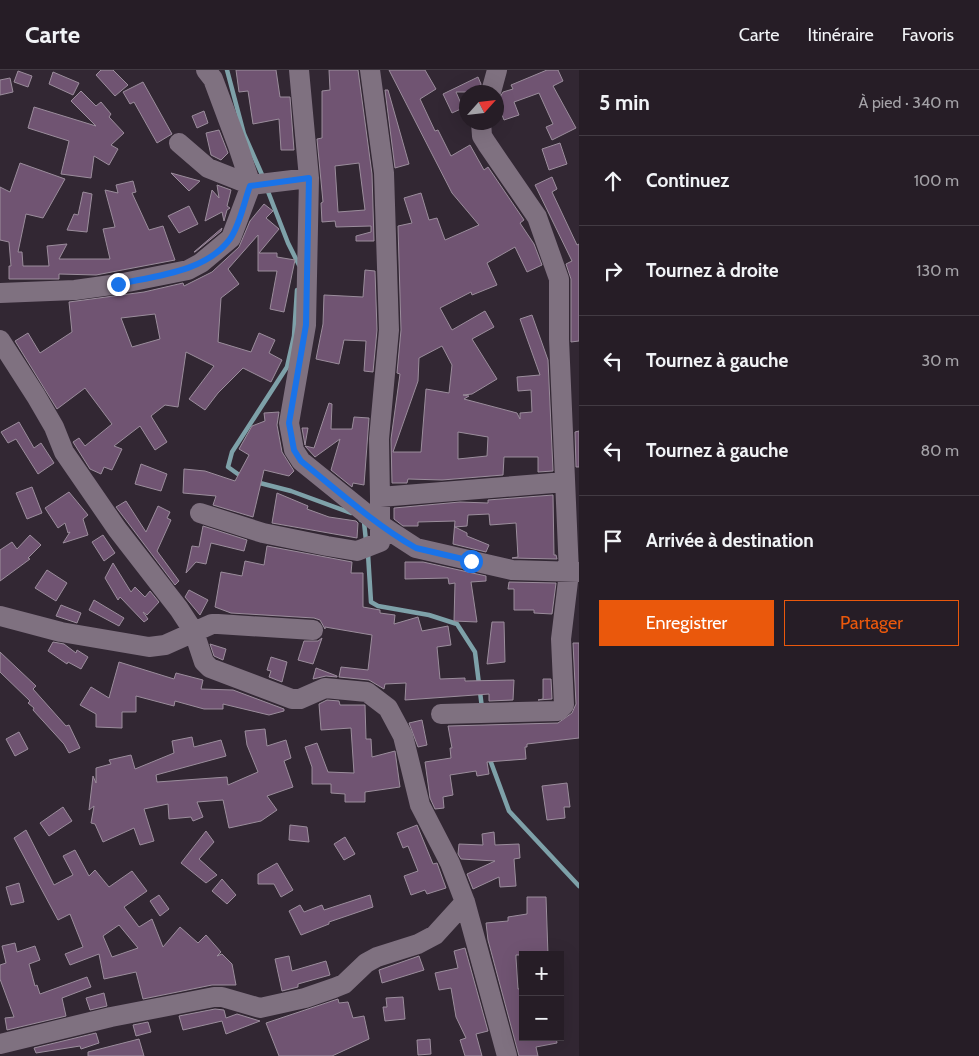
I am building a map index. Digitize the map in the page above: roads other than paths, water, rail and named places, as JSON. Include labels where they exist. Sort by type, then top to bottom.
[{"type":"street","points":[[206,70],[213,79],[259,184]]},
{"type":"street","points":[[299,70],[309,178],[306,325],[289,423],[290,438],[294,450],[301,461],[379,524],[416,548],[512,570],[576,573]]},
{"type":"street","points":[[200,513],[263,532],[327,546],[367,549],[380,542],[379,439],[389,330],[387,232],[384,173],[370,70]]},
{"type":"street","points":[[493,85],[497,70]]},
{"type":"street","points":[[441,714],[562,710],[564,706],[561,639],[576,573],[565,482],[558,279],[537,217],[487,144],[482,136],[482,130]]},
{"type":"street","points":[[179,143],[208,168],[259,184],[309,178]]},
{"type":"street","points":[[0,293],[101,286],[188,270],[201,263],[231,238],[259,184]]},
{"type":"street","points":[[0,340],[54,427],[64,452],[117,529],[179,609],[194,632],[204,662],[210,668],[292,699],[325,688],[367,692],[384,704],[403,736],[420,805],[450,863],[465,902],[507,1056]]},
{"type":"street","points":[[380,497],[565,482]]},
{"type":"street","points":[[0,616],[61,632],[149,647],[165,645],[218,624],[313,630]]},
{"type":"street","points":[[0,1044],[111,1017],[214,997],[222,996],[260,1008],[305,998],[344,984],[366,963],[377,957],[418,944],[435,935],[465,902]]},
{"type":"waterway","points":[[227,70],[244,134],[263,177]]},
{"type":"waterway","points":[[267,189],[288,243],[299,265]]},
{"type":"waterway","points":[[242,477],[228,467],[232,452],[287,367],[294,336],[297,290]]},
{"type":"waterway","points":[[256,482],[291,491],[351,513]]},
{"type":"waterway","points":[[361,520],[364,522],[366,541]]},
{"type":"waterway","points":[[368,554],[371,602],[378,606],[429,615],[457,624],[475,652],[482,708]]},
{"type":"waterway","points":[[489,757],[509,811],[579,886]]}]
